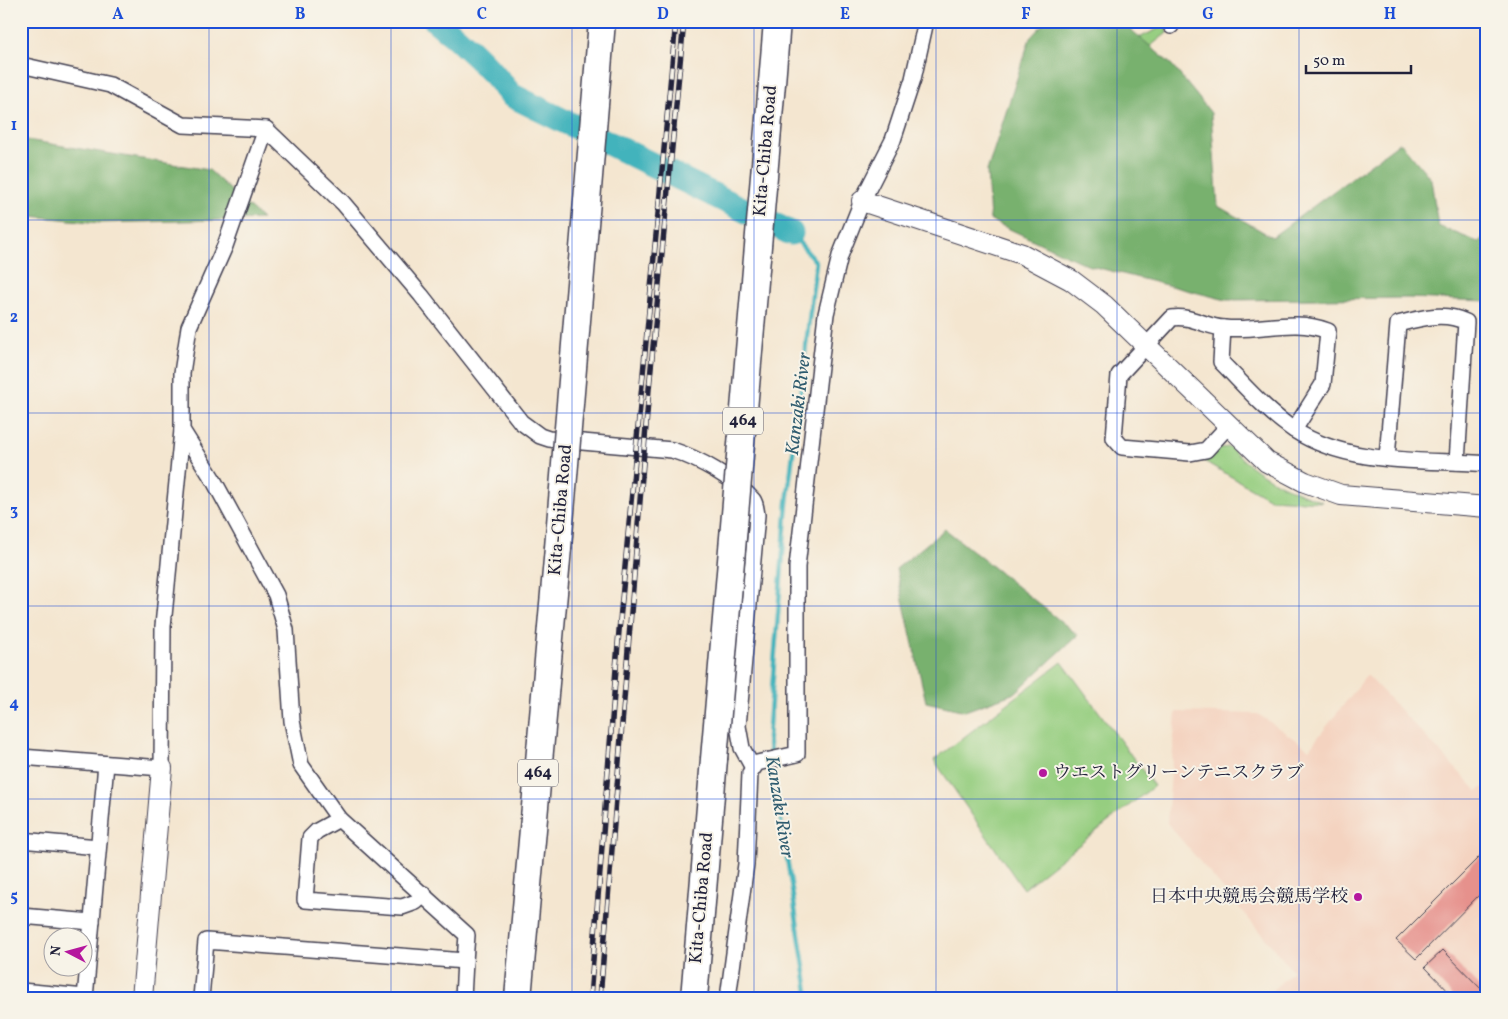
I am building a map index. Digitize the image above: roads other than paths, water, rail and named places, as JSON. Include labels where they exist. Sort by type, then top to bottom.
[{"type":"highway","name":"Kita-Chiba Road","points":[[518,998],[602,21]]},
{"type":"highway","name":"Kita-Chiba Road","points":[[694,998],[777,21]]},
{"type":"street","points":[[728,998],[746,864],[750,773],[758,765],[797,754],[797,567],[826,314],[840,256],[862,201],[893,140],[913,79],[926,21]]},
{"type":"street","points":[[21,65],[110,85],[183,125],[266,129],[343,203],[421,295],[521,422],[532,431],[549,439],[672,450],[684,454],[728,479],[753,500],[757,515],[738,726],[742,748],[758,765]]},
{"type":"street","points":[[142,998],[162,768],[163,626],[182,430],[182,373],[189,327],[225,246],[266,129]]},
{"type":"street","points":[[862,201],[1022,254],[1071,280],[1104,305],[1146,348],[1267,462],[1305,482],[1341,495],[1487,507]]},
{"type":"street","points":[[1228,426],[1206,450],[1190,453],[1122,447],[1114,438],[1119,375],[1172,318],[1183,316],[1223,328],[1256,328],[1293,323],[1312,325],[1328,331],[1323,384],[1294,430]]},
{"type":"street","points":[[1387,458],[1398,324],[1428,316],[1456,316],[1466,322],[1457,462]]},
{"type":"street","points":[[1223,328],[1221,362],[1274,415],[1294,430],[1320,445],[1346,454],[1487,464]]},
{"type":"street","points":[[182,430],[214,481],[276,595],[286,630],[292,721],[301,765],[338,819],[424,894],[467,935],[463,998]]},
{"type":"street","points":[[21,757],[162,768]]},
{"type":"street","points":[[21,991],[85,997],[106,764]]},
{"type":"street","points":[[338,819],[317,831],[310,838],[305,900],[402,907],[416,902],[424,894]]},
{"type":"street","points":[[21,840],[98,847]]},
{"type":"street","points":[[21,916],[92,922]]},
{"type":"street","points":[[200,998],[206,941],[466,961]]},
{"type":"waterway","name":"Kanzaki River","points":[[436,21],[476,56],[511,95],[791,233]]},
{"type":"waterway","name":"Kanzaki River","points":[[791,233],[816,262],[787,503],[768,738],[809,998]]},
{"type":"railway","points":[[590,998],[619,631],[676,21]]},
{"type":"railway","points":[[600,998],[649,389],[684,21]]},
{"type":"place","name":"ウエストグリーンテニスクラブ","points":[[1043,773]]},
{"type":"place","name":"日本中央競馬会競馬学校","points":[[1358,897]]}]
